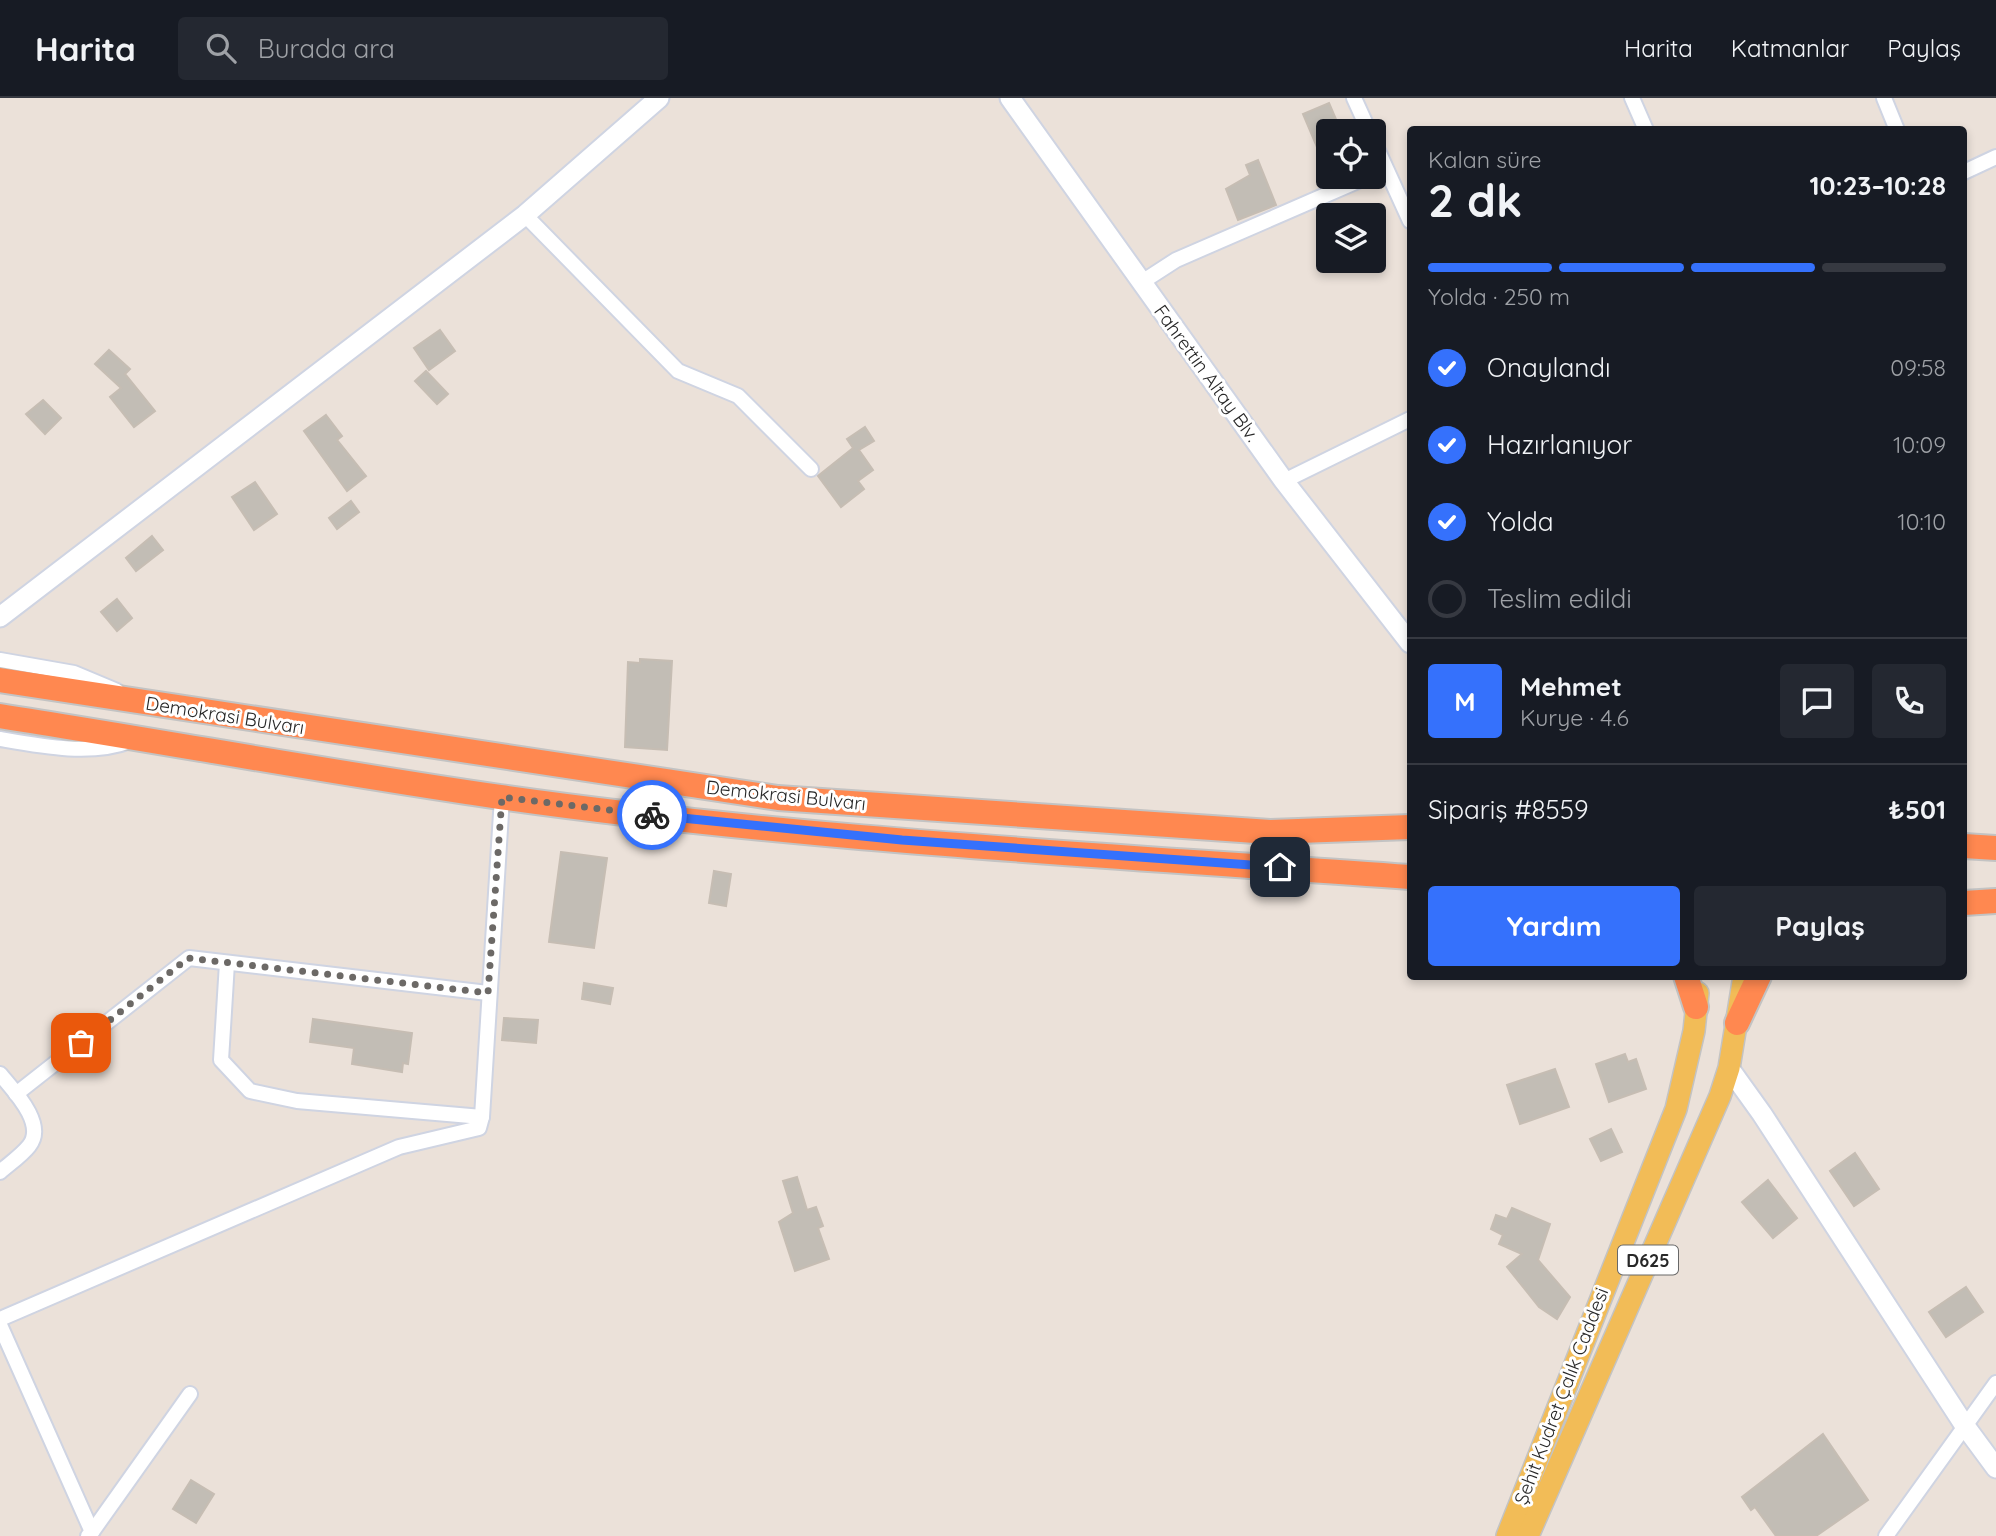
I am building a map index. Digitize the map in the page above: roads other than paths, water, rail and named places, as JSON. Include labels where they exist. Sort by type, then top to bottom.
[{"type":"highway","name":"Demokrasi Bulvarı","points":[[0,680],[778,798],[1270,832],[1407,827]]},
{"type":"highway","name":"Demokrasi Bulvarı","points":[[0,716],[502,797],[902,840],[1407,877]]},
{"type":"highway","points":[[1967,846],[1996,848]]},
{"type":"highway","points":[[1967,903],[1996,901]]},
{"type":"highway","points":[[1687,980],[1696,1007]]},
{"type":"highway","points":[[1737,1023],[1757,980]]},
{"type":"main road","name":"Şehit Kudret Çalık Caddesi","points":[[1507,1536],[1676,1109],[1689,1057],[1697,980]]},
{"type":"main road","name":"Şehit Kudret Çalık Caddesi","points":[[1528,1536],[1712,1116],[1728,1068],[1743,980]]},
{"type":"street","points":[[0,617],[525,215],[659,98]]},
{"type":"street","name":"Fahrettin Altay Blv.","points":[[1010,98],[1284,481],[1407,639]]},
{"type":"street","points":[[1354,98],[1364,119]]},
{"type":"street","points":[[1632,98],[1644,126]]},
{"type":"street","points":[[1884,98],[1895,126]]},
{"type":"street","points":[[1967,171],[1996,158]]},
{"type":"street","points":[[1386,181],[1407,216]]},
{"type":"street","points":[[1142,282],[1176,260],[1339,189]]},
{"type":"street","points":[[525,215],[678,371],[738,396],[811,469]]},
{"type":"street","points":[[1284,481],[1407,420]]},
{"type":"street","points":[[0,660],[74,673],[107,686],[132,701]]},
{"type":"street","points":[[0,739],[98,748],[139,738]]},
{"type":"street","points":[[0,1319],[399,1147],[479,1128],[482,1117],[502,797]]},
{"type":"street","points":[[16,1094],[188,958],[488,993]]},
{"type":"street","points":[[227,963],[221,1060],[250,1091],[297,1101],[482,1117]]},
{"type":"street","points":[[1728,1068],[1762,1114],[1965,1426],[1996,1468]]},
{"type":"street","points":[[0,1074],[32,1119],[33,1138],[30,1145],[0,1172]]},
{"type":"street","points":[[0,1325],[90,1534]]},
{"type":"street","points":[[1886,1536],[1996,1383]]},
{"type":"street","points":[[90,1534],[190,1394]]}]
